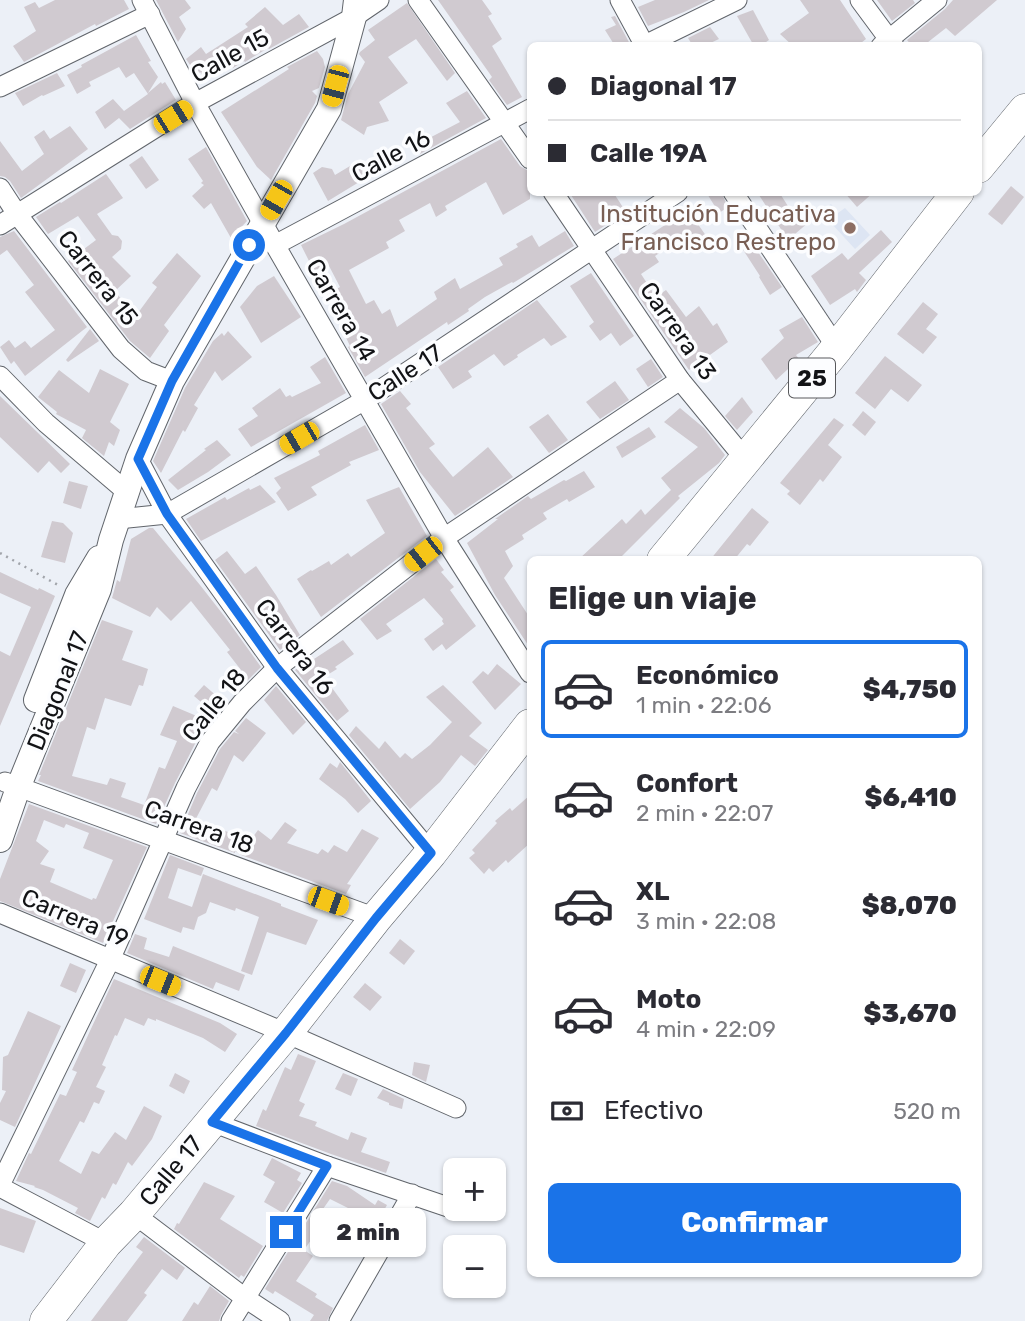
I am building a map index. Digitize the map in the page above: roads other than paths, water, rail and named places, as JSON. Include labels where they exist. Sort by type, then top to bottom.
[{"type":"highway","points":[[982,162],[1025,110]]},
{"type":"highway","name":"25","points":[[666,556],[837,348],[953,196]]},
{"type":"highway","name":"Calle 17","points":[[46,1321],[106,1243],[134,1214],[286,1033],[527,729]]},
{"type":"street","name":"Calle 15","points":[[0,225],[195,103],[355,8],[379,0]]},
{"type":"street","points":[[418,0],[527,154]]},
{"type":"street","points":[[620,0],[642,42]]},
{"type":"street","points":[[650,42],[737,0]]},
{"type":"street","points":[[860,0],[887,42]]},
{"type":"street","points":[[889,42],[937,0]]},
{"type":"street","points":[[0,86],[146,7]]},
{"type":"street","name":"Carrera 14","points":[[146,7],[195,103],[262,223],[444,538],[527,668]]},
{"type":"street","name":"Diagonal 17","points":[[8,789],[99,589],[114,529],[138,459],[172,381],[329,109],[355,8]]},
{"type":"street","name":"Calle 16","points":[[275,245],[527,110]]},
{"type":"street","name":"Carrera 15","points":[[0,188],[121,349],[146,371],[172,381]]},
{"type":"street","name":"Carrera 13","points":[[556,196],[680,380],[745,459]]},
{"type":"street","name":"Calle 17","points":[[114,529],[167,514],[365,400],[672,196]]},
{"type":"street","points":[[736,196],[837,348]]},
{"type":"street","points":[[0,376],[46,423],[127,492]]},
{"type":"street","name":"Calle 18","points":[[0,1186],[110,960],[186,788],[210,742],[242,703],[277,668],[444,538],[680,380]]},
{"type":"street","name":"Carrera 16","points":[[138,459],[167,514],[277,668],[431,853]]},
{"type":"street","name":"Diagonal 17","points":[[0,840],[8,789],[77,595],[114,529]]},
{"type":"street","name":"Carrera 18","points":[[8,789],[163,839],[376,918]]},
{"type":"street","name":"Carrera 19","points":[[0,913],[286,1033],[456,1108]]},
{"type":"street","points":[[212,1122],[327,1166],[443,1205]]},
{"type":"street","points":[[231,1321],[327,1166]]},
{"type":"street","points":[[0,1186],[106,1243]]},
{"type":"street","points":[[339,1321],[412,1195]]},
{"type":"street","points":[[134,1214],[245,1298],[280,1321]]},
{"type":"place","name":"Institución Educativa Francisco Restrepo","points":[[850,228]]}]
